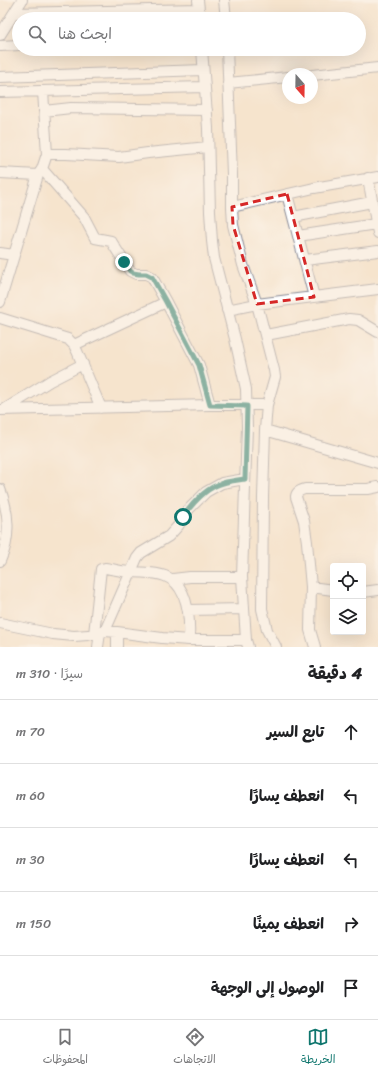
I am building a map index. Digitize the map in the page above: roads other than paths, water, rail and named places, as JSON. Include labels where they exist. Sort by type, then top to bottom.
[{"type":"street","points":[[15,12],[22,0]]},
{"type":"street","points":[[224,0],[225,12]]},
{"type":"street","points":[[60,12],[199,9]]},
{"type":"street","points":[[0,35],[12,16]]},
{"type":"street","points":[[0,46],[12,45]]},
{"type":"street","points":[[0,623],[53,634],[74,636],[117,632],[162,638],[247,643],[242,577],[247,406],[246,389],[228,310],[214,258],[203,56]]},
{"type":"street","points":[[227,56],[233,225],[243,266],[257,304],[266,335],[275,377],[267,405],[263,497],[262,609],[267,630],[276,647]]},
{"type":"street","points":[[318,74],[378,68]]},
{"type":"street","points":[[0,77],[204,70]]},
{"type":"street","points":[[228,83],[282,78]]},
{"type":"street","points":[[0,92],[205,87]]},
{"type":"street","points":[[0,302],[40,172],[47,154],[43,92]]},
{"type":"street","points":[[44,111],[71,108],[206,110]]},
{"type":"street","points":[[47,154],[119,157],[208,147]]},
{"type":"street","points":[[0,173],[40,172],[84,217],[95,238],[111,241],[130,271],[133,273],[146,274],[152,277],[199,365],[210,405]]},
{"type":"street","points":[[232,207],[314,188],[373,177],[372,202],[377,229],[298,236]]},
{"type":"street","points":[[287,194],[314,297]]},
{"type":"street","points":[[293,217],[372,202]]},
{"type":"street","points":[[305,260],[378,251]]},
{"type":"street","points":[[0,253],[14,255]]},
{"type":"street","points":[[228,310],[257,304],[378,289]]},
{"type":"street","points":[[74,345],[166,302]]},
{"type":"street","points":[[0,318],[68,339],[74,345],[101,408]]},
{"type":"street","points":[[266,335],[349,319],[358,320],[378,332]]},
{"type":"street","points":[[2,410],[50,381],[83,364]]},
{"type":"street","points":[[2,410],[267,405]]},
{"type":"street","points":[[266,430],[378,463]]},
{"type":"street","points":[[100,633],[137,558],[141,553],[169,536],[178,526],[188,510],[206,492],[222,483],[245,479]]},
{"type":"street","points":[[314,647],[310,630],[311,587],[307,542],[304,521],[296,494],[305,489],[363,489],[378,487]]},
{"type":"street","points":[[0,490],[5,503],[8,527],[0,561]]},
{"type":"street","points":[[98,647],[100,633],[101,569],[105,568],[164,575],[173,580],[181,588],[188,610],[190,626],[189,640]]},
{"type":"street","points":[[173,580],[190,577],[242,577]]},
{"type":"street","points":[[311,587],[330,590]]},
{"type":"street","points":[[366,592],[378,590]]},
{"type":"street","points":[[188,610],[244,609]]},
{"type":"street","points":[[117,632],[117,647]]}]
